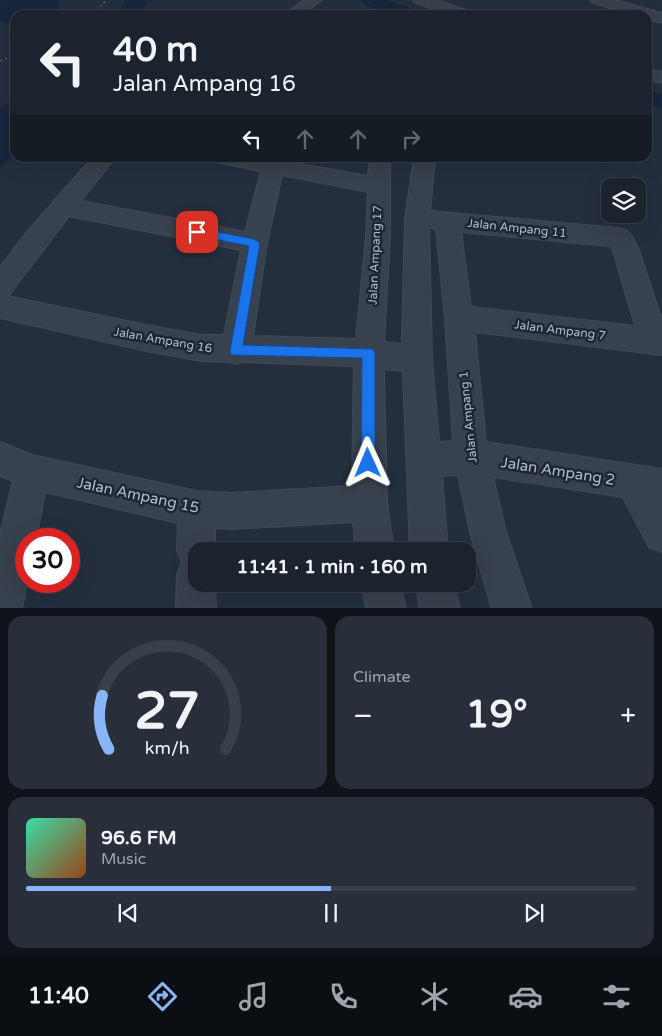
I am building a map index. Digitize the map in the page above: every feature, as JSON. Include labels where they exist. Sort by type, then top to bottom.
[{"type":"street","points":[[299,10],[314,0]]},
{"type":"street","points":[[421,0],[451,10]]},
{"type":"street","points":[[598,0],[634,10]]},
{"type":"street","points":[[0,287],[101,162]]},
{"type":"street","points":[[251,162],[379,186]]},
{"type":"street","name":"Jalan Ampang 17","points":[[374,542],[369,503],[368,353],[378,237],[380,162]]},
{"type":"street","points":[[424,162],[417,219],[417,360],[429,542]]},
{"type":"street","points":[[236,351],[254,243],[273,166]]},
{"type":"street","points":[[64,206],[254,243]]},
{"type":"street","name":"Jalan Ampang 11","points":[[417,219],[616,237],[622,242],[626,250],[658,341]]},
{"type":"street","name":"Jalan Ampang 1","points":[[447,221],[459,318],[471,457],[488,532],[512,608]]},
{"type":"street","name":"Jalan Ampang 16","points":[[0,306],[151,339],[202,348],[236,351],[368,353],[417,360]]},
{"type":"street","name":"Jalan Ampang 7","points":[[459,318],[658,341]]},
{"type":"street","name":"Jalan Ampang 2","points":[[424,460],[471,457],[648,484]]},
{"type":"street","points":[[2,608],[16,466]]},
{"type":"street","name":"Jalan Ampang 15","points":[[16,466],[197,509],[232,512],[369,503]]},
{"type":"street","points":[[648,484],[662,534]]},
{"type":"street","points":[[196,542],[197,509]]},
{"type":"street","points":[[196,592],[196,608]]},
{"type":"street","points":[[383,592],[386,608]]},
{"type":"street","points":[[437,592],[440,608]]},
{"type":"path","points":[[98,10],[106,0]]},
{"type":"water","points":[[0,0],[58,0],[59,10],[10,10],[10,25],[0,21]]},
{"type":"water","points":[[126,0],[150,0],[142,10],[119,10]]},
{"type":"water","points":[[10,101],[10,159],[0,168],[0,109]]},
{"type":"waterway","points":[[369,0],[398,10]]},
{"type":"waterway","points":[[652,98],[662,102]]},
{"type":"route","points":[[197,232],[254,243],[236,351],[368,353],[368,463]]}]
